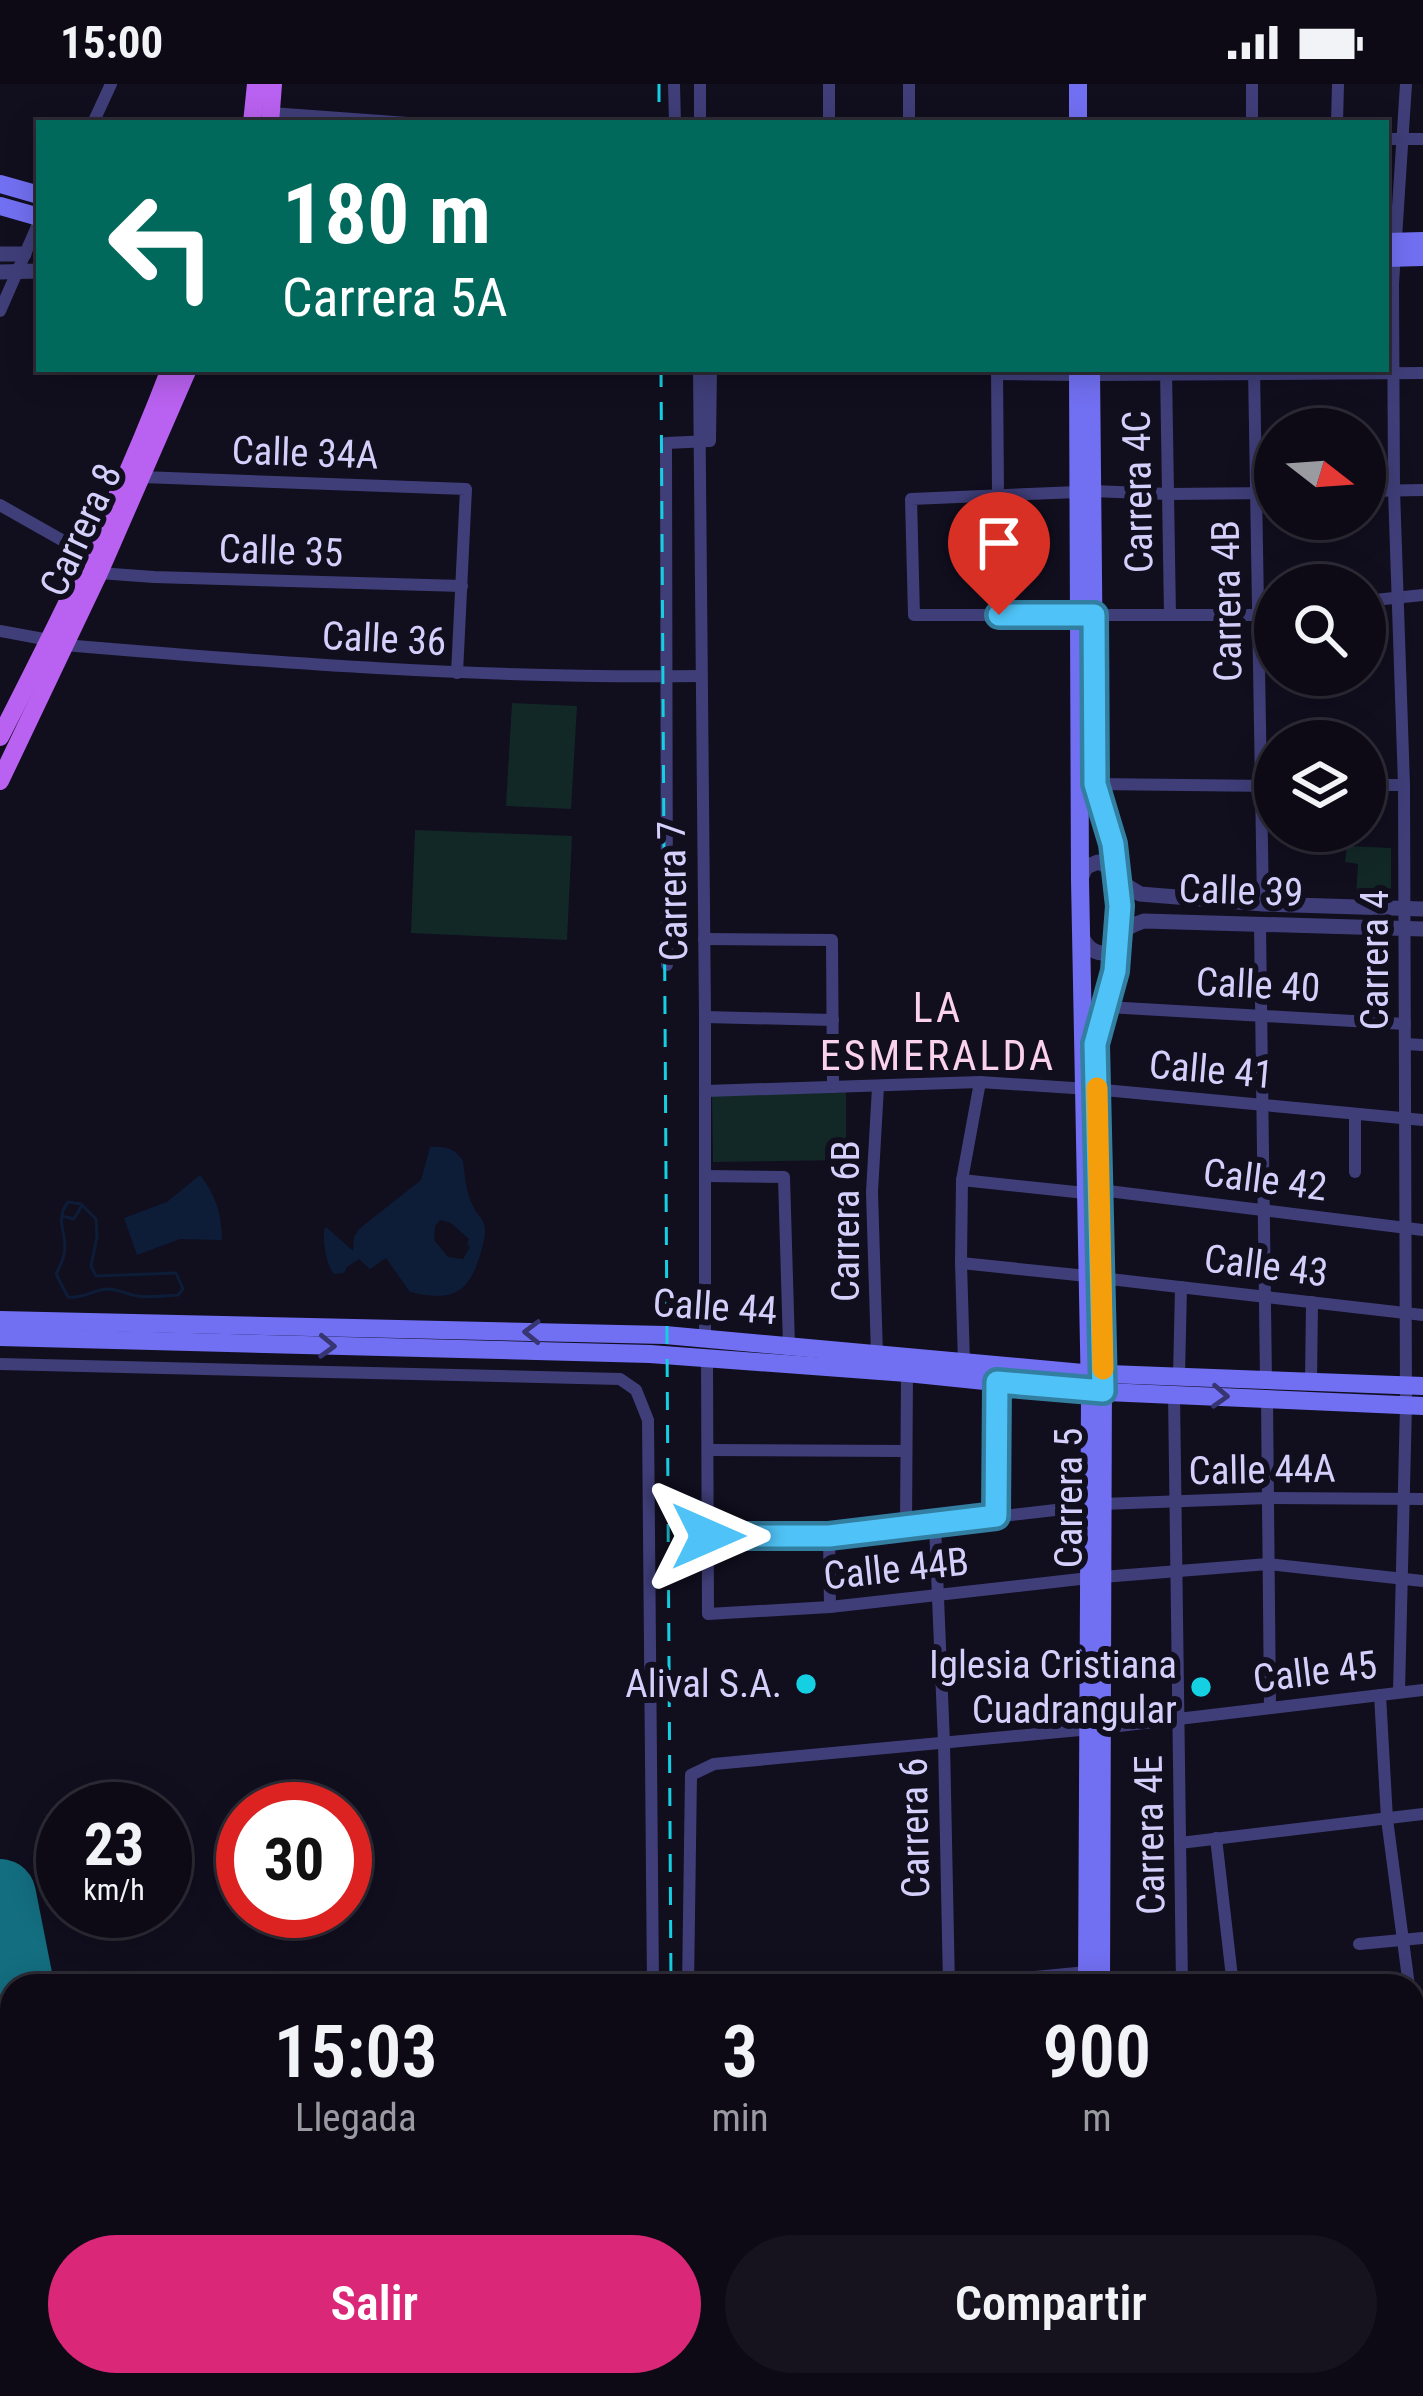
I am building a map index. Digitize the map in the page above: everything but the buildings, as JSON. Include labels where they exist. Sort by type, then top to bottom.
[{"type":"main road","points":[[252,120],[256,84]]},
{"type":"main road","points":[[271,118],[273,84]]},
{"type":"main road","points":[[1078,84],[1078,120]]},
{"type":"main road","points":[[0,184],[36,194]]},
{"type":"main road","points":[[0,206],[36,218]]},
{"type":"main road","points":[[1390,250],[1423,241]]},
{"type":"main road","points":[[1390,250],[1423,257]]},
{"type":"main road","name":"Carrera 8","points":[[94,564],[169,372]]},
{"type":"main road","name":"Carrera 8","points":[[0,782],[57,642],[142,477],[187,372]]},
{"type":"main road","name":"Carrera 5","points":[[1085,372],[1080,880],[1096,1382],[1092,1974]]},
{"type":"main road","name":"Carrera 5","points":[[1086,615],[1095,784],[1118,871],[1119,938],[1090,1089]]},
{"type":"main road","name":"Carrera 8","points":[[0,736],[57,642]]},
{"type":"main road","name":"Calle 44","points":[[0,1320],[649,1334],[706,1348],[997,1382],[1414,1396]]},
{"type":"main road","name":"Calle 44","points":[[0,1337],[790,1346],[1096,1382]]},
{"type":"main road","name":"Calle 44","points":[[1266,1389],[1311,1382],[1414,1396]]},
{"type":"street","points":[[94,120],[111,84]]},
{"type":"street","points":[[674,84],[675,120]]},
{"type":"street","points":[[700,84],[700,120]]},
{"type":"street","points":[[829,84],[829,120]]},
{"type":"street","points":[[909,84],[909,120]]},
{"type":"street","points":[[1252,84],[1252,120]]},
{"type":"street","points":[[1337,120],[1338,84]]},
{"type":"street","name":"Carrera 4","points":[[1399,1692],[1405,1499],[1414,1396],[1406,1313],[1404,785],[1390,250],[1406,84]]},
{"type":"street","points":[[271,118],[326,120]]},
{"type":"street","points":[[1389,139],[1423,139]]},
{"type":"street","points":[[0,311],[8,272],[24,254],[36,226]]},
{"type":"street","points":[[0,254],[24,254]]},
{"type":"street","name":"Carrera 7","points":[[699,372],[708,1614]]},
{"type":"street","name":"Carrera 7","points":[[698,441],[710,441],[711,372]]},
{"type":"street","points":[[999,615],[997,372],[1423,373]]},
{"type":"street","name":"Carrera 4C","points":[[1166,372],[1169,615]]},
{"type":"street","name":"Carrera 4B","points":[[1254,372],[1255,408]]},
{"type":"street","points":[[667,965],[666,443],[698,441]]},
{"type":"street","name":"Calle 34A","points":[[142,477],[466,489],[462,586]]},
{"type":"street","points":[[1386,490],[1423,490]]},
{"type":"street","points":[[1254,494],[1085,492],[911,499],[914,615],[1254,615]]},
{"type":"street","name":"Calle 35","points":[[0,505],[94,564],[154,577],[462,586]]},
{"type":"street","points":[[457,673],[462,586]]},
{"type":"street","points":[[1386,599],[1423,595]]},
{"type":"street","name":"Calle 36","points":[[0,631],[57,642],[300,665],[457,673],[701,676]]},
{"type":"street","points":[[1095,784],[1254,786]]},
{"type":"street","points":[[1386,785],[1404,785]]},
{"type":"street","name":"Carrera 4B","points":[[1263,904],[1266,852]]},
{"type":"street","points":[[1080,880],[1091,863],[1105,863],[1118,871]]},
{"type":"street","name":"Calle 39","points":[[1118,871],[1127,886],[1140,894],[1423,909]]},
{"type":"street","name":"Calle 39","points":[[1081,934],[1089,950],[1098,953],[1107,952],[1128,927],[1144,921],[1423,929]]},
{"type":"street","points":[[1260,925],[1270,1708]]},
{"type":"street","name":"Carrera 6B","points":[[704,939],[832,940],[833,1088]]},
{"type":"street","name":"Calle 40","points":[[1107,1007],[1405,1024]]},
{"type":"street","points":[[705,1017],[832,1020]]},
{"type":"street","points":[[1405,1045],[1423,1045]]},
{"type":"street","points":[[964,1363],[962,1180],[980,1082]]},
{"type":"street","name":"Calle 41","points":[[706,1091],[980,1082],[1423,1120]]},
{"type":"street","name":"Carrera 6B","points":[[877,1355],[872,1192],[878,1087]]},
{"type":"street","points":[[1354,1114],[1355,1172]]},
{"type":"street","points":[[706,1176],[784,1177],[790,1346]]},
{"type":"street","name":"Calle 42","points":[[962,1180],[1423,1230]]},
{"type":"street","name":"Calle 43","points":[[961,1262],[1423,1315]]},
{"type":"street","name":"Carrera 4E","points":[[1181,1287],[1175,1502],[1182,1974]]},
{"type":"street","points":[[1311,1382],[1312,1302]]},
{"type":"street","points":[[0,1364],[620,1379],[636,1390],[648,1420],[653,1974]]},
{"type":"street","points":[[906,1527],[907,1373]]},
{"type":"street","points":[[996,1516],[997,1382]]},
{"type":"street","points":[[708,1450],[905,1451]]},
{"type":"street","name":"Calle 44A","points":[[708,1536],[829,1536],[1096,1505],[1268,1498],[1423,1499]]},
{"type":"street","name":"Carrera 6","points":[[935,1525],[949,1974]]},
{"type":"street","points":[[829,1536],[830,1607]]},
{"type":"street","name":"Calle 44B","points":[[708,1614],[830,1607],[1268,1564],[1423,1581]]},
{"type":"street","name":"Calle 45","points":[[688,1974],[691,1774],[713,1764],[1095,1729],[1423,1690]]},
{"type":"street","points":[[1380,1695],[1387,1819],[1408,1974]]},
{"type":"street","points":[[1180,1843],[1423,1814]]},
{"type":"street","points":[[1216,1838],[1232,1974]]},
{"type":"street","points":[[1359,1945],[1423,1938]]},
{"type":"green space","points":[[512,703],[577,706],[571,809],[506,806]]},
{"type":"green space","points":[[415,830],[572,836],[567,940],[411,933]]},
{"type":"green space","points":[[1391,848],[1391,899],[1356,898],[1358,864],[1345,862],[1346,852]]},
{"type":"green space","points":[[846,1092],[846,1160],[713,1162],[712,1094]]},
{"type":"water","points":[[430,1147],[449,1149],[463,1161],[469,1197],[485,1231],[465,1286],[448,1295],[410,1292],[386,1258],[370,1269],[359,1259],[344,1273],[334,1274],[326,1253],[326,1227],[353,1251],[359,1229],[421,1180]],"holes":[[[440,1220],[469,1239],[463,1259],[448,1257],[434,1240]]]},
{"type":"water","points":[[200,1175],[217,1206],[222,1240],[180,1239],[137,1255],[124,1218],[167,1202]]},
{"type":"waterway","points":[[68,1202],[81,1204],[96,1219],[91,1266],[96,1276],[176,1273],[183,1289],[178,1295],[137,1296],[107,1289],[68,1297],[56,1274],[64,1254],[61,1222],[68,1202]]},
{"type":"waterway","points":[[62,1216],[74,1219],[81,1207]]},
{"type":"runway","points":[[0,1895],[16,1974]]},
{"type":"railway","points":[[659,84],[659,120]]},
{"type":"railway","points":[[661,372],[671,1974]]},
{"type":"slow traffic","points":[[1097,1088],[1103,1369]]},
{"type":"place","name":"Alival S.A.","points":[[806,1684]]},
{"type":"place","name":"Iglesia Cristiana Cuadrangular","points":[[1201,1687]]},
{"type":"district","name":"LA ESMERALDA","points":[[938,1031]]},
{"type":"route","points":[[708,1536],[829,1536],[996,1516],[997,1382],[1103,1391],[1095,1044],[1115,971],[1120,906],[1113,844],[1095,784],[1094,615],[999,615]]}]
